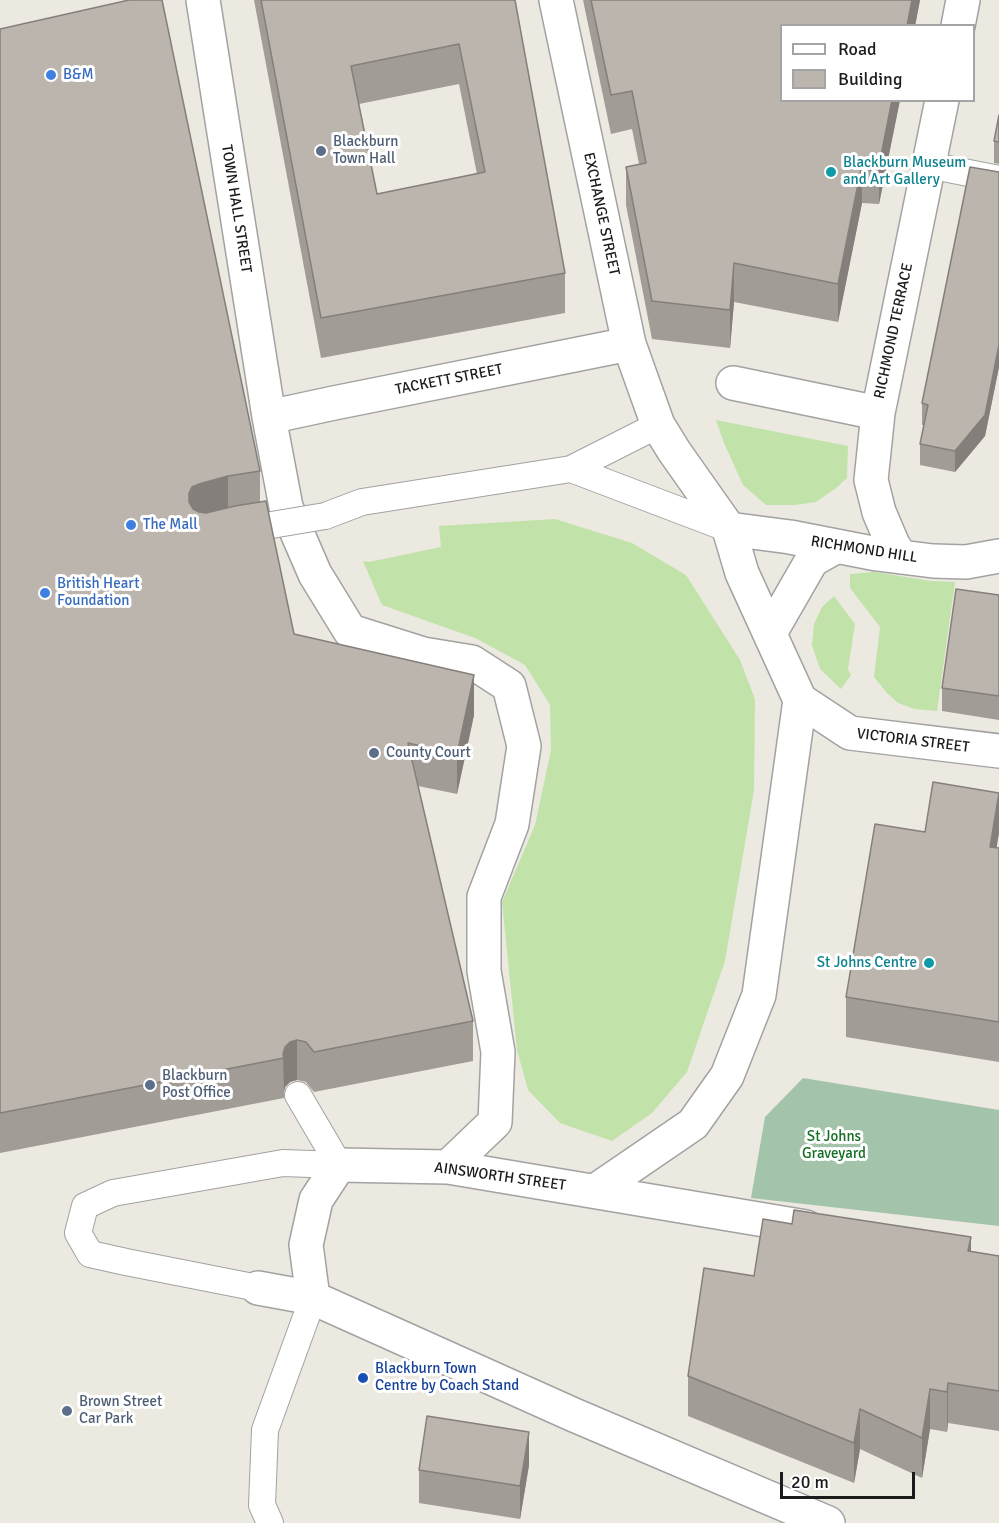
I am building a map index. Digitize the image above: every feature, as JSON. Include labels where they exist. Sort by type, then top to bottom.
[{"type":"street","name":"TOWN HALL STREET","points":[[203,0],[269,417],[286,507],[315,574],[350,631],[423,654],[472,662],[508,686],[524,746],[512,824],[484,897],[484,971],[498,1052],[495,1122],[448,1167]]},
{"type":"street","name":"EXCHANGE STREET","points":[[556,0],[629,344],[658,425],[729,529],[742,573],[800,700]]},
{"type":"street","points":[[958,24],[963,0]]},
{"type":"street","name":"RICHMOND TERRACE","points":[[901,557],[892,545],[879,512],[871,480],[878,413],[942,102]]},
{"type":"street","name":"TACKETT STREET","points":[[269,417],[629,344]]},
{"type":"street","points":[[733,383],[878,413]]},
{"type":"street","name":"RICHMOND HILL","points":[[729,529],[933,561],[966,562],[999,556]]},
{"type":"street","points":[[770,633],[812,560],[837,546]]},
{"type":"street","points":[[595,1191],[693,1124],[727,1076],[759,995],[800,700]]},
{"type":"street","name":"VICTORIA STREET","points":[[800,700],[850,733],[999,751]]},
{"type":"street","points":[[313,1298],[306,1245],[316,1200],[339,1166]]},
{"type":"street","name":"AINSWORTH STREET","points":[[339,1166],[448,1167],[840,1233]]},
{"type":"street","points":[[258,1288],[313,1298],[810,1520]]},
{"type":"lane","points":[[928,165],[999,179]]},
{"type":"lane","points":[[222,533],[325,516],[362,502],[571,469],[658,425]]},
{"type":"lane","points":[[571,469],[729,529]]},
{"type":"lane","points":[[298,1095],[339,1166]]},
{"type":"lane","points":[[258,1288],[90,1254],[78,1233],[85,1206],[113,1193],[283,1163],[339,1166]]},
{"type":"lane","points":[[270,1523],[262,1505],[265,1430],[313,1298]]},
{"type":"green space","points":[[716,420],[848,446],[847,478],[816,502],[766,505],[743,485]]},
{"type":"green space","points":[[555,519],[632,543],[686,575],[740,660],[755,699],[754,790],[725,961],[687,1072],[652,1113],[612,1141],[560,1123],[528,1090],[517,1050],[502,902],[535,825],[551,750],[550,705],[525,665],[475,638],[382,605],[363,561],[369,562],[441,547],[439,526]]},
{"type":"green space","points":[[875,572],[931,581],[955,582],[937,711],[914,709],[898,703],[874,677],[880,627],[850,588],[850,574]]},
{"type":"green space","points":[[834,596],[855,624],[848,669],[851,675],[841,689],[820,669],[812,645],[814,624],[822,607]]},
{"type":"green space","name":"St Johns Graveyard","points":[[803,1078],[999,1110],[999,1226],[751,1198],[765,1117]]},
{"type":"building","name":"The Mall","points":[[129,0],[162,0],[260,471],[228,476],[192,487],[189,502],[193,509],[206,513],[266,501],[294,634],[474,675],[457,754],[408,743],[473,1021],[314,1052],[306,1042],[297,1040],[285,1047],[284,1058],[0,1113],[0,29]]},
{"type":"building","name":"Blackburn Town Hall","points":[[261,0],[515,0],[565,273],[321,318]],"holes":[[[459,44],[485,172],[377,194],[351,66]]]},
{"type":"building","points":[[591,0],[912,0],[907,24],[780,24],[780,102],[892,102],[879,166],[862,164],[838,284],[734,263],[730,310],[652,301],[626,167],[646,163],[632,91],[611,95]]},
{"type":"building","points":[[999,115],[999,142],[994,141]]},
{"type":"building","points":[[970,167],[999,172],[999,345],[985,415],[955,451],[920,444],[928,405],[922,403]]},
{"type":"building","points":[[956,589],[999,595],[999,696],[942,688]]},
{"type":"building","name":"St Johns Centre","points":[[933,782],[999,793],[990,847],[999,848],[999,1022],[846,997],[875,824],[925,832]]},
{"type":"building","points":[[794,1210],[971,1237],[968,1251],[999,1256],[999,1391],[948,1383],[947,1392],[930,1389],[922,1438],[860,1409],[854,1443],[688,1376],[704,1268],[754,1276],[763,1219],[792,1224]]},
{"type":"building","points":[[427,1416],[529,1432],[520,1486],[419,1470]]},
{"type":"place","name":"B&M","points":[[51,75]]},
{"type":"place","name":"Blackburn Town Hall","points":[[321,151]]},
{"type":"place","name":"Blackburn Museum and Art Gallery","points":[[831,172]]},
{"type":"place","name":"The Mall","points":[[131,525]]},
{"type":"place","name":"British Heart Foundation","points":[[45,593]]},
{"type":"place","name":"County Court","points":[[374,753]]},
{"type":"place","name":"St Johns Centre","points":[[929,963]]},
{"type":"place","name":"Blackburn Post Office","points":[[150,1085]]},
{"type":"place","name":"Blackburn Town Centre by Coach Stand","points":[[363,1378]]},
{"type":"place","name":"Brown Street Car Park","points":[[67,1411]]}]
